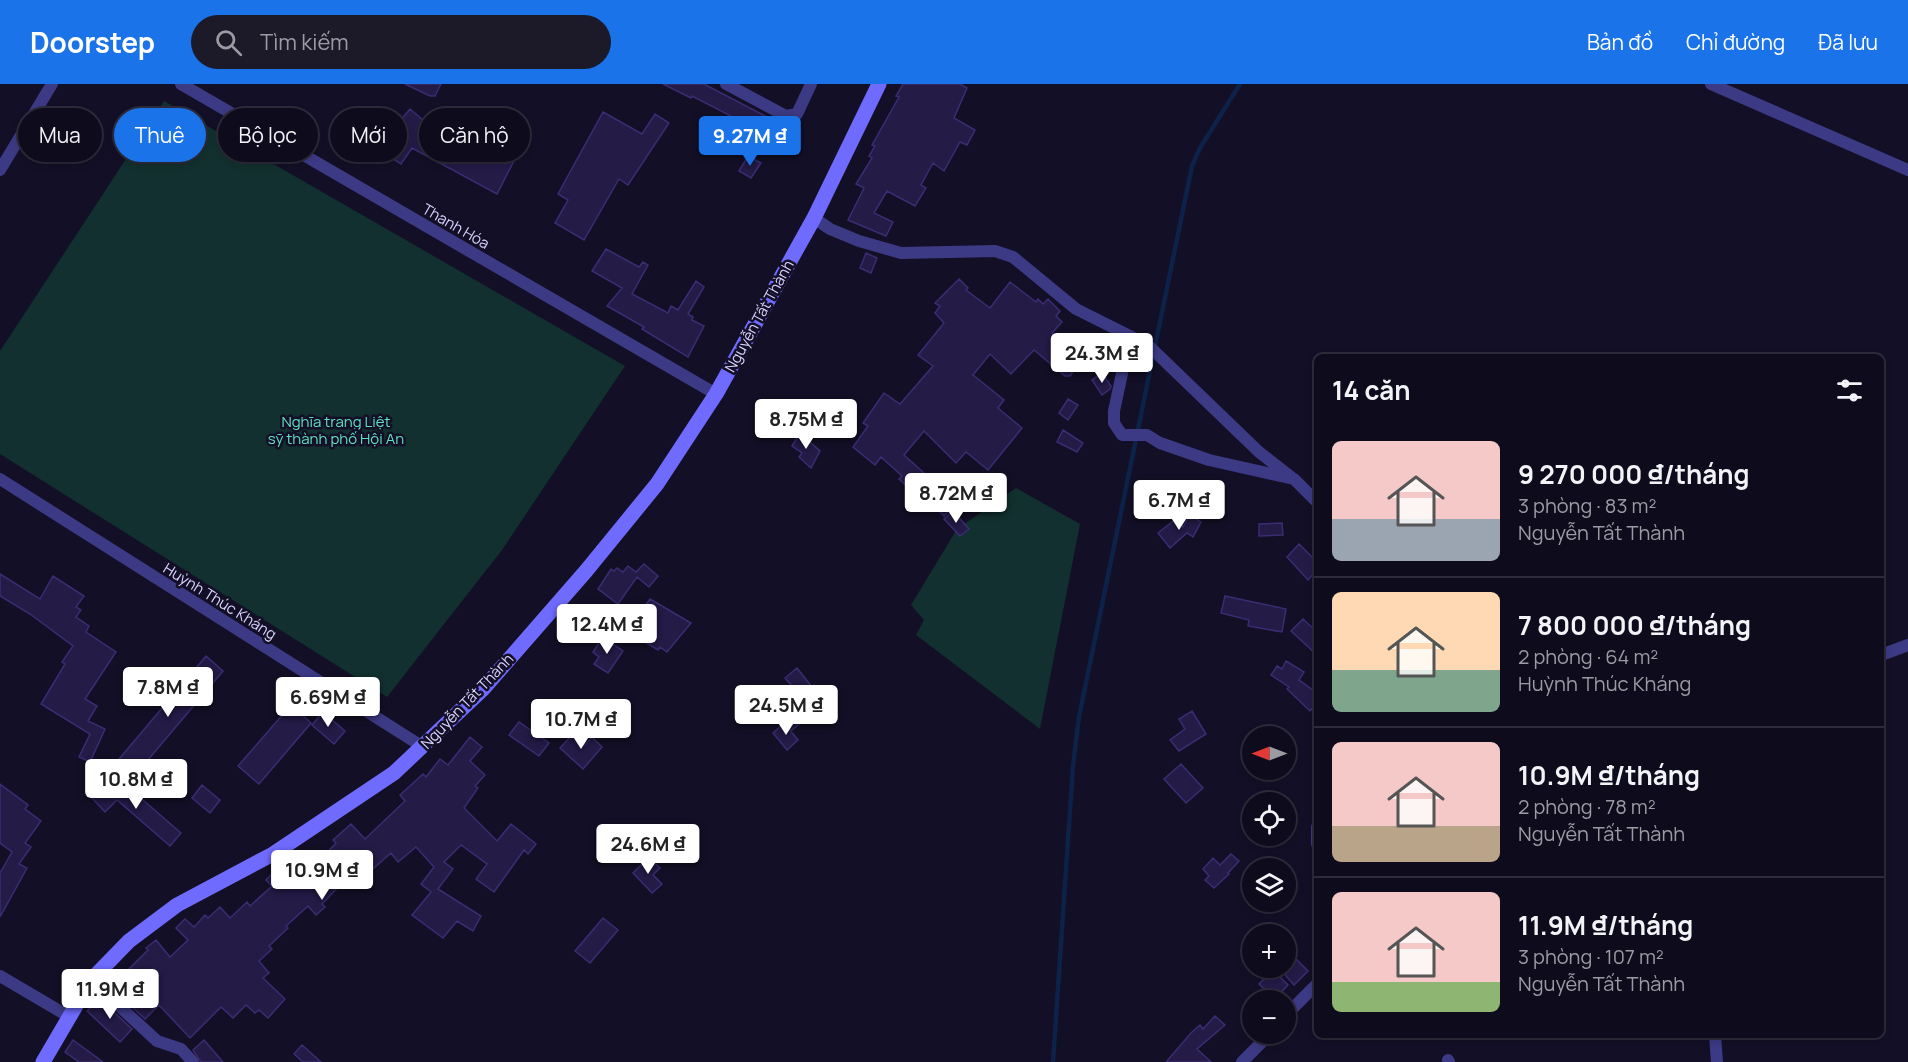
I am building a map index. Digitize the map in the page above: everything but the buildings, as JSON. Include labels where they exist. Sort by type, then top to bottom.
[{"type":"main road","name":"Nguyễn Tất Thành","points":[[43,1062],[91,980],[129,941],[177,905],[273,854],[394,773],[483,689],[586,571],[657,484],[716,394],[814,218],[879,84]]},
{"type":"street","points":[[0,170],[52,84]]},
{"type":"street","name":"Thanh Hóa","points":[[180,84],[716,394]]},
{"type":"street","points":[[726,84],[786,116],[791,116],[797,114],[811,84]]},
{"type":"street","points":[[1711,84],[1908,170]]},
{"type":"street","points":[[814,218],[830,229],[859,241],[901,253],[995,251],[1013,257],[1076,309],[1130,336],[1154,351],[1259,452],[1314,499]]},
{"type":"street","points":[[1130,336],[1114,411],[1114,423],[1122,435],[1147,435],[1160,443],[1209,459],[1294,480]]},
{"type":"street","name":"Huỳnh Thúc Kháng","points":[[0,479],[423,747]]},
{"type":"street","points":[[1884,654],[1908,645]]},
{"type":"street","points":[[0,976],[68,1016]]},
{"type":"street","points":[[91,980],[157,1041],[181,1049],[193,1062]]},
{"type":"street","points":[[1296,1005],[1314,987]]},
{"type":"street","points":[[1715,1038],[1717,1062]]},
{"type":"street","points":[[1242,1062],[1260,1044]]},
{"type":"green space","name":"Nghĩa trang Liệt sỹ thành phố Hội An","points":[[164,101],[176,108],[159,108]]},
{"type":"green space","name":"Nghĩa trang Liệt sỹ thành phố Hội An","points":[[206,125],[218,132],[218,162],[270,162],[625,366],[502,550],[387,697],[0,454],[0,351],[124,162],[206,162]]},
{"type":"green space","points":[[1016,488],[1080,524],[1040,729],[916,635],[924,620],[911,605],[957,529]]},
{"type":"waterway","points":[[1053,1062],[1073,766],[1079,717],[1192,166],[1200,148],[1240,84]]}]
